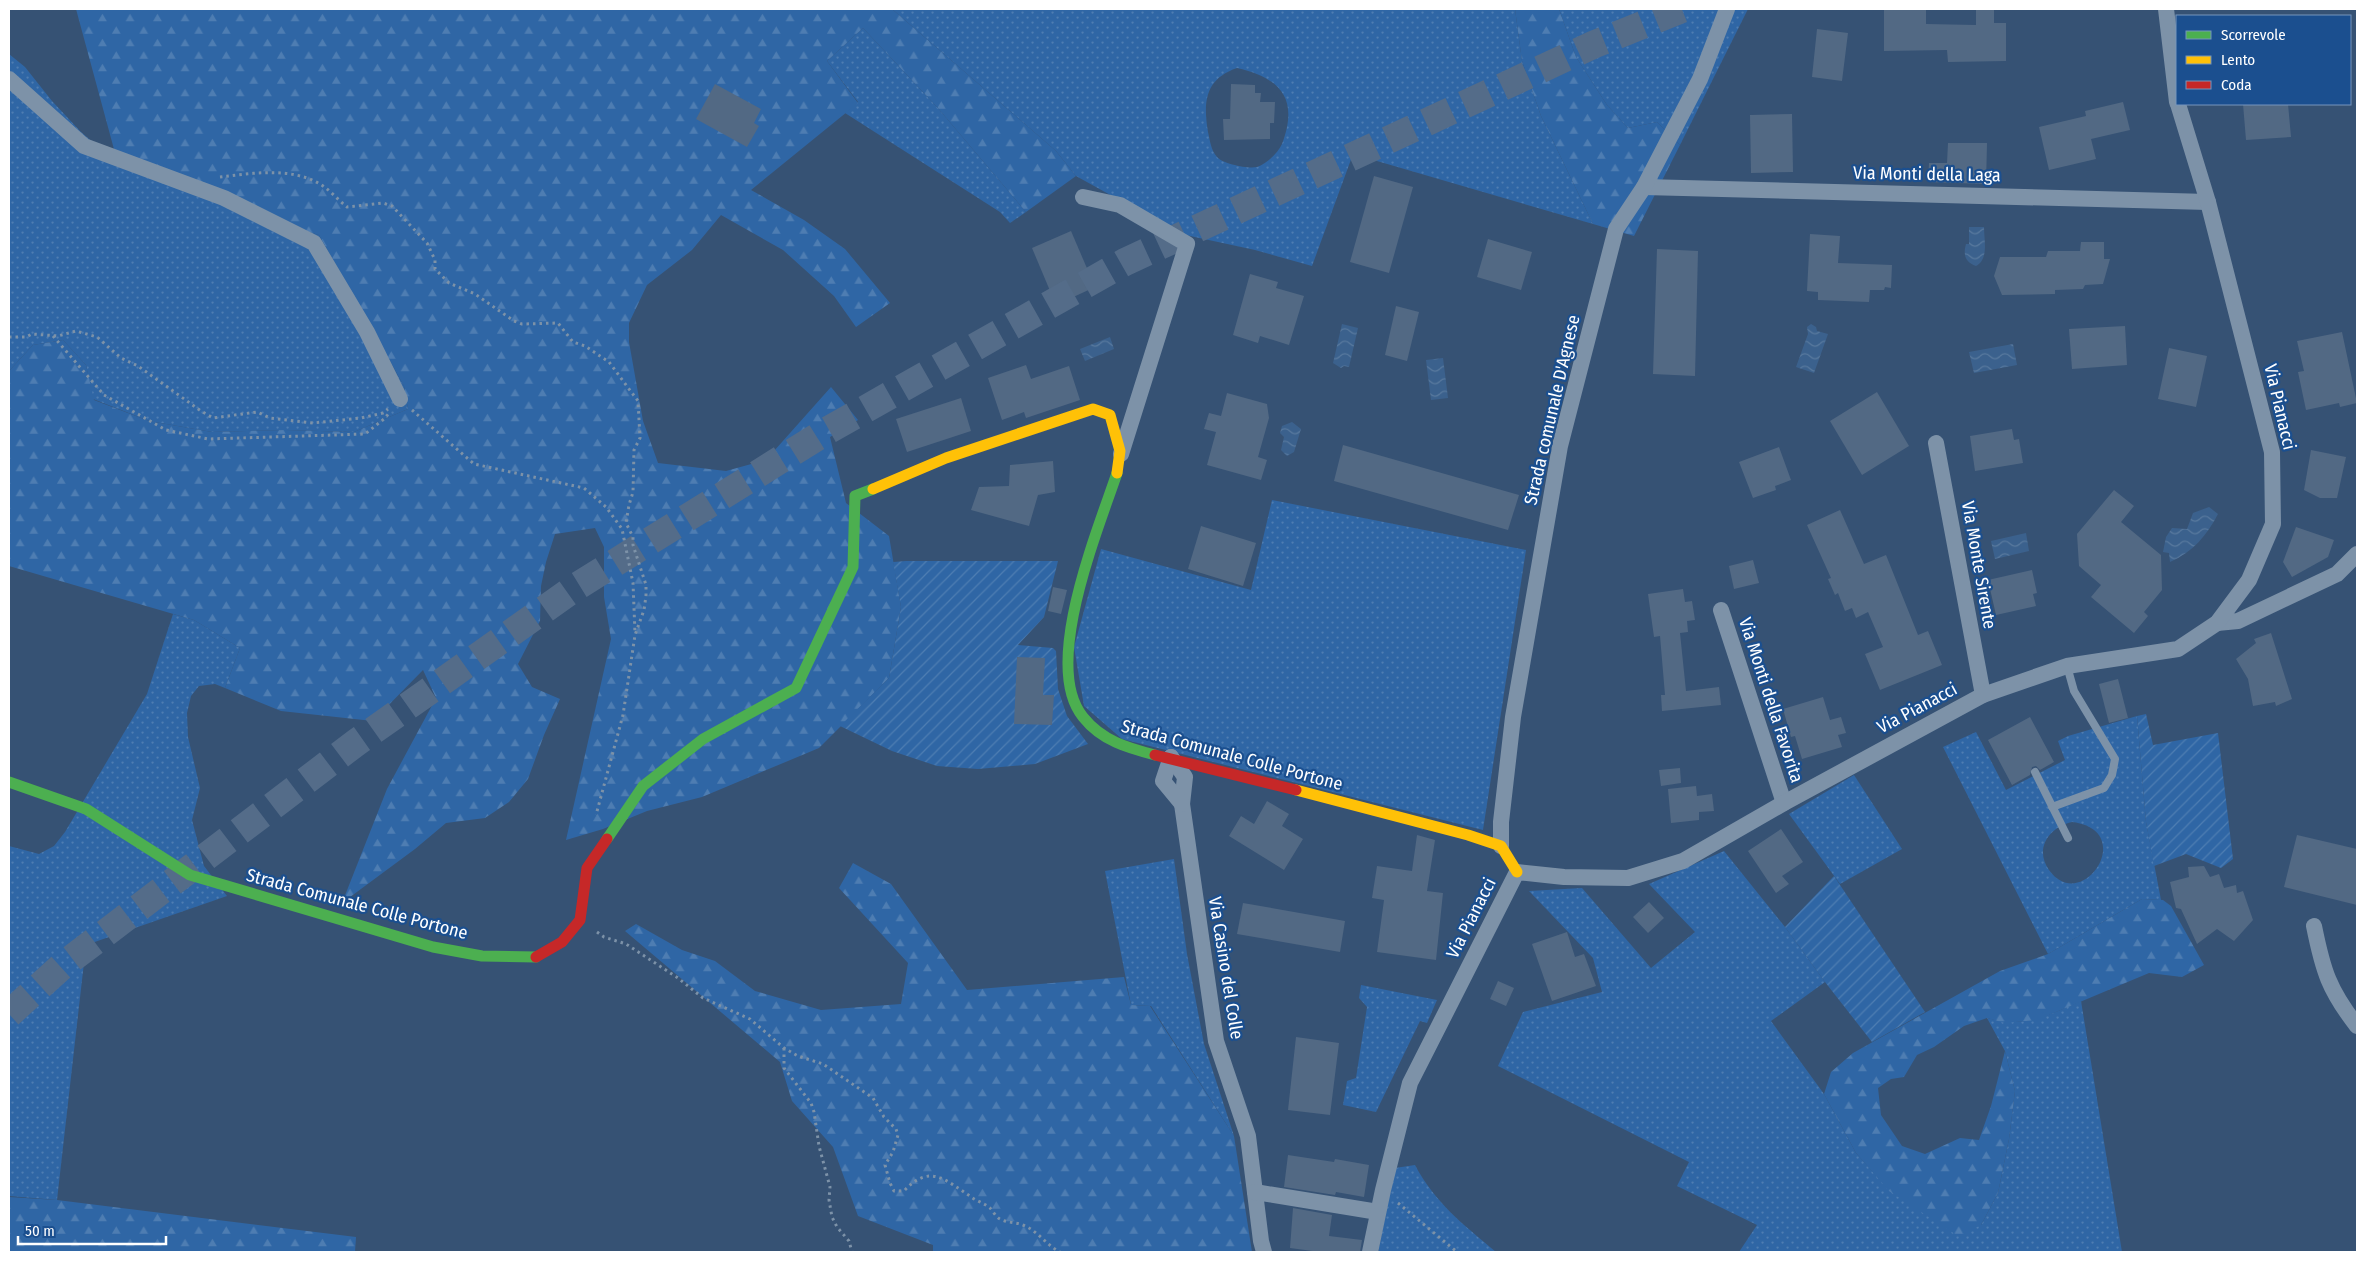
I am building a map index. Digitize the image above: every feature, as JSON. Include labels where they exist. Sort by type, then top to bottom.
[{"type":"street","name":"Strada comunale D'Agnese","points":[[1501,846],[1501,822],[1513,717],[1560,446],[1616,229],[1644,188],[1700,79],[1727,9]]},
{"type":"street","name":"Via Pianacci","points":[[2166,9],[2176,87]]},
{"type":"street","points":[[9,79],[84,146],[224,198],[314,243],[367,332],[400,399]]},
{"type":"street","name":"Via Pianacci","points":[[1370,1252],[1383,1190],[1410,1083],[1517,872],[1564,877],[1628,878],[1683,861],[1784,803],[1982,695],[2067,666],[2178,649],[2217,623],[2249,580],[2273,524],[2272,452],[2208,202],[2179,105]]},
{"type":"street","name":"Via Monti della Laga","points":[[1644,188],[2208,202]]},
{"type":"street","points":[[1083,197],[1120,205],[1187,244],[1120,456]]},
{"type":"street","name":"Strada Comunale Colle Portone","points":[[9,782],[86,809],[190,875],[433,948],[482,956],[534,958],[562,942],[580,920],[587,868],[643,786],[703,739],[796,688],[853,567],[855,496],[946,458],[1093,409],[1110,415],[1120,456],[1068,636],[1066,674],[1072,700],[1079,714],[1089,727],[1105,739],[1124,747],[1171,757],[1468,835],[1501,846]]},
{"type":"street","name":"Via Monte Sirente","points":[[1936,443],[1982,695]]},
{"type":"street","points":[[2217,623],[2238,621],[2337,574],[2357,554]]},
{"type":"street","name":"Via Monti della Favorita","points":[[1721,610],[1784,803]]},
{"type":"street","name":"Via Casino del Colle","points":[[1171,757],[1163,781],[1182,804],[1216,1041],[1248,1136],[1264,1252]]},
{"type":"street","points":[[1501,846],[1517,872]]},
{"type":"street","points":[[2314,926],[2322,966],[2337,1000],[2357,1026]]},
{"type":"street","points":[[1255,1192],[1378,1212]]},
{"type":"lane","points":[[2052,807],[2104,788],[2112,775],[2115,759],[2074,691],[2067,666]]},
{"type":"lane","points":[[2035,772],[2068,838]]},
{"type":"path","points":[[213,177],[254,173],[300,174],[321,185],[346,207],[383,204],[392,206],[427,243],[435,260],[435,269],[449,283],[475,294],[514,321],[522,324],[558,323],[573,342],[585,346],[609,362],[638,401],[640,438],[634,450],[634,492],[628,506],[626,523],[633,537],[633,545],[646,585],[646,596],[644,610],[635,636],[623,715],[595,820]]},
{"type":"path","points":[[9,337],[26,337],[32,334],[52,336],[76,332],[98,337],[121,358],[138,366],[213,418],[257,412],[270,418],[313,423],[360,418],[383,413],[400,399]]},
{"type":"path","points":[[52,336],[104,395],[166,430],[208,439],[365,434],[384,419],[400,399]]},
{"type":"path","points":[[400,399],[474,464],[584,488],[606,507],[622,529],[632,583],[635,636]]},
{"type":"path","points":[[580,920],[604,937],[626,944],[653,960],[702,998],[750,1019],[784,1048],[798,1056],[823,1064],[873,1098],[884,1117],[896,1129],[898,1135],[893,1152],[885,1165],[894,1190],[904,1191],[910,1185],[929,1175],[954,1183],[968,1196],[989,1208],[1000,1219],[1022,1224],[1039,1234],[1060,1252]]},
{"type":"path","points":[[784,1048],[784,1068],[811,1104],[814,1112],[819,1146],[830,1187],[829,1200],[832,1217],[837,1227],[849,1241],[852,1252]]},
{"type":"path","points":[[1383,1190],[1457,1252]]},
{"type":"green space","points":[[76,9],[892,9],[1056,151],[1076,176],[1026,212],[937,107],[863,28],[827,61],[858,103],[751,190],[804,220],[845,249],[890,303],[856,327],[834,296],[783,250],[721,215],[692,250],[647,285],[629,323],[629,342],[643,421],[658,463],[726,471],[766,460],[831,387],[858,420],[830,437],[846,503],[889,536],[901,607],[889,678],[819,748],[702,797],[647,811],[603,829],[566,840],[611,639],[604,597],[604,547],[595,528],[555,534],[541,586],[540,621],[518,664],[532,687],[560,699],[528,779],[509,802],[485,818],[446,823],[415,849],[342,903],[387,789],[436,698],[423,670],[373,721],[281,711],[225,688],[240,648],[194,620],[9,566],[9,371],[33,345],[63,340],[86,365],[94,400],[149,421],[212,432],[285,430],[354,432],[408,409],[404,386],[319,235],[246,213],[118,164]]},
{"type":"green space","points":[[892,9],[1515,9],[1522,61],[1541,116],[1593,224],[1353,154],[1312,266],[1255,250],[1181,234],[1076,176],[1056,151]],"holes":[[[1237,68],[1265,78],[1282,93],[1287,103],[1287,128],[1282,144],[1268,161],[1257,167],[1242,167],[1220,160],[1213,151],[1206,121],[1207,101],[1212,85],[1218,78]]]},
{"type":"green space","points":[[1515,9],[1559,9],[1576,57],[1607,105],[1628,128],[1657,122],[1680,145],[1634,236],[1593,224],[1541,116],[1522,61]]},
{"type":"green space","points":[[1559,9],[1748,9],[1680,145],[1657,122],[1628,128],[1607,105],[1576,57]]},
{"type":"green space","points":[[863,28],[937,107],[1026,212],[1010,223],[1000,212],[845,113],[858,102],[827,61]]},
{"type":"green space","points":[[9,54],[25,67],[52,101],[81,132],[118,164],[246,213],[319,235],[404,386],[408,409],[354,432],[285,430],[212,432],[149,421],[93,399],[86,365],[63,340],[33,345],[9,371]]},
{"type":"green space","points":[[1272,500],[1526,550],[1483,830],[1122,739],[1084,706],[1074,647],[1101,549],[1251,590]]},
{"type":"green space","points":[[1058,561],[1044,617],[1018,645],[1053,648],[1056,651],[1058,689],[1067,716],[1088,744],[1035,764],[978,769],[937,766],[892,751],[840,726],[889,678],[901,607],[893,562]]},
{"type":"green space","points":[[173,614],[194,620],[240,648],[225,688],[215,684],[199,686],[191,696],[187,713],[188,737],[200,788],[192,820],[204,866],[227,896],[86,945],[57,1200],[9,1196],[9,846],[39,854],[54,846],[65,832],[147,694]]},
{"type":"green space","points":[[2146,714],[2153,745],[2218,733],[2233,859],[2221,868],[2186,854],[2154,866],[2146,822],[2137,716]]},
{"type":"green space","points":[[2137,716],[2146,822],[2161,900],[2142,899],[2048,954],[1943,747],[1976,732],[2006,790],[2065,760],[2058,741],[2068,736]],"holes":[[[2072,822],[2092,828],[2101,839],[2103,853],[2098,866],[2088,877],[2076,883],[2062,881],[2049,870],[2045,862],[2043,854],[2046,840],[2057,829]]]},
{"type":"green space","points":[[1854,775],[1902,849],[1840,884],[1789,814]]},
{"type":"green space","points":[[1724,851],[1785,927],[1825,982],[1771,1021],[1824,1094],[1856,1153],[1890,1191],[1981,1225],[1998,1193],[2009,1139],[2015,1091],[2005,1051],[1987,1018],[2013,1022],[2025,1021],[2046,1016],[2081,1001],[2122,1252],[1739,1252],[1757,1225],[1677,1186],[1689,1162],[1498,1066],[1523,1012],[1602,992],[1593,958],[1529,891],[1582,888],[1651,968],[1695,932],[1649,884]]},
{"type":"green space","points":[[1174,859],[1187,954],[1204,1044],[1234,1136],[1151,1006],[1131,1005],[1105,871]]},
{"type":"green space","points":[[853,863],[891,884],[967,990],[1124,977],[1131,1005],[1150,1006],[1234,1136],[1252,1252],[933,1252],[933,1245],[858,1216],[833,1147],[792,1101],[780,1062],[625,931],[636,924],[682,950],[715,961],[755,991],[821,1010],[901,1004],[908,963],[839,888]]},
{"type":"green space","points":[[1834,876],[1925,1012],[1872,1042],[1785,927]]},
{"type":"green space","points":[[2142,899],[2163,900],[2171,906],[2204,965],[2182,977],[2149,973],[2037,1020],[2005,1023],[1987,1018],[1964,1026],[1934,1047],[1917,1055],[1904,1077],[1891,1079],[1878,1088],[1881,1115],[1902,1146],[1925,1154],[1960,1138],[1979,1140],[1991,1106],[2005,1051],[2015,1091],[2009,1139],[1998,1193],[1981,1225],[1958,1236],[1889,1191],[1856,1153],[1824,1094],[1831,1072],[1853,1053],[2000,971],[2048,954]]},
{"type":"green space","points":[[1361,985],[1437,1000],[1427,1023],[1420,1021],[1376,1112],[1343,1105],[1347,1081],[1356,1078],[1367,1007],[1359,998]]},
{"type":"green space","points":[[1415,1165],[1432,1191],[1451,1213],[1496,1252],[1378,1252],[1395,1168]]},
{"type":"green space","points":[[9,1197],[57,1200],[356,1237],[355,1252],[9,1252]]},
{"type":"water","points":[[1969,227],[1984,227],[1983,259],[1976,266],[1967,260],[1965,255],[1966,244],[1969,244]]},
{"type":"water","points":[[1342,324],[1358,328],[1349,367],[1344,366],[1341,368],[1333,363]]},
{"type":"water","points":[[1811,324],[1816,327],[1817,331],[1828,334],[1814,373],[1796,367],[1808,334],[1807,327]]},
{"type":"water","points":[[1110,337],[1114,349],[1085,361],[1080,349]]},
{"type":"water","points":[[2013,344],[2017,365],[1974,373],[1969,352]]},
{"type":"water","points":[[1443,358],[1448,398],[1431,400],[1426,360]]},
{"type":"water","points":[[1292,422],[1301,429],[1294,452],[1287,456],[1281,450],[1284,437],[1280,433],[1282,426]]},
{"type":"water","points":[[2209,507],[2218,514],[2209,529],[2192,548],[2170,562],[2169,553],[2163,552],[2166,537],[2172,528],[2187,529],[2193,513]]},
{"type":"water","points":[[2026,533],[2029,551],[1995,559],[1991,541]]},
{"type":"building","points":[[1884,9],[1926,9],[1926,24],[1976,25],[1976,9],[1994,9],[1994,23],[2006,23],[2006,61],[1948,62],[1947,50],[1884,51]]},
{"type":"building","points":[[1817,29],[1848,33],[1842,81],[1812,77]]},
{"type":"building","points":[[715,84],[761,109],[754,123],[759,126],[747,147],[696,119]]},
{"type":"building","points":[[1231,84],[1255,85],[1255,93],[1261,93],[1260,102],[1275,102],[1274,123],[1270,123],[1270,139],[1224,140],[1223,119],[1230,119]]},
{"type":"building","points":[[2123,102],[2130,130],[2091,139],[2096,159],[2049,170],[2039,127],[2086,116],[2085,111]]},
{"type":"building","points":[[2243,105],[2288,105],[2291,137],[2246,140]]},
{"type":"building","points":[[1792,114],[1793,172],[1751,173],[1750,115]]},
{"type":"building","points":[[1948,143],[1987,143],[1986,184],[1928,182],[1929,163],[1947,163]]},
{"type":"building","points":[[1374,176],[1413,187],[1389,273],[1350,262]]},
{"type":"building","points":[[1071,231],[1095,287],[1056,305],[1032,248]]},
{"type":"building","points":[[1810,234],[1840,236],[1838,263],[1892,265],[1891,288],[1885,287],[1884,290],[1870,290],[1869,302],[1818,300],[1818,292],[1807,291]]},
{"type":"building","points":[[1488,239],[1532,252],[1521,290],[1477,277]]},
{"type":"building","points":[[2081,242],[2104,242],[2104,259],[2110,259],[2103,284],[2085,285],[2083,289],[2055,290],[2055,294],[2002,295],[1994,276],[2000,257],[2046,257],[2048,251],[2080,251]]},
{"type":"building","points":[[1657,249],[1698,251],[1695,376],[1653,374]]},
{"type":"building","points":[[1250,274],[1278,282],[1276,288],[1304,296],[1289,345],[1260,336],[1258,343],[1233,335]]},
{"type":"building","points":[[1396,306],[1419,312],[1407,361],[1385,355]]},
{"type":"building","points":[[2125,326],[2127,365],[2072,369],[2069,329]]},
{"type":"building","points":[[2342,332],[2357,403],[2340,407],[2339,403],[2306,410],[2298,372],[2304,371],[2297,341]]},
{"type":"building","points":[[2169,348],[2207,356],[2196,407],[2158,399]]},
{"type":"building","points":[[1026,365],[1031,379],[1069,366],[1080,400],[1026,418],[1024,412],[1002,420],[988,378]]},
{"type":"building","points":[[1877,392],[1909,446],[1862,475],[1830,421]]},
{"type":"building","points":[[1227,393],[1267,404],[1269,418],[1258,457],[1267,460],[1261,480],[1207,465],[1216,432],[1204,429],[1209,413],[1221,416]]},
{"type":"building","points":[[961,398],[971,431],[907,452],[896,419]]},
{"type":"building","points":[[2012,429],[2014,440],[2019,439],[2023,463],[1975,471],[1970,436]]},
{"type":"building","points":[[1343,445],[1519,495],[1508,530],[1334,481]]},
{"type":"building","points":[[1779,447],[1791,480],[1775,486],[1776,490],[1753,498],[1739,462]]},
{"type":"building","points":[[2311,450],[2346,457],[2337,498],[2320,498],[2304,490]]},
{"type":"building","points":[[1053,461],[1055,492],[1038,495],[1029,526],[971,510],[979,487],[1009,486],[1010,465]]},
{"type":"building","points":[[2114,490],[2134,506],[2121,522],[2161,555],[2162,590],[2144,612],[2148,616],[2134,633],[2091,597],[2101,585],[2079,566],[2077,534]]},
{"type":"building","points":[[1840,510],[1864,564],[1886,555],[1918,635],[1928,631],[1942,665],[1880,690],[1865,654],[1883,647],[1868,612],[1856,618],[1852,608],[1845,611],[1838,593],[1835,595],[1828,579],[1831,578],[1807,525]]},
{"type":"building","points":[[1201,526],[1256,543],[1243,586],[1188,569]]},
{"type":"building","points":[[2296,527],[2334,540],[2328,557],[2292,577],[2283,562]]},
{"type":"building","points":[[1753,560],[1759,583],[1734,589],[1729,566]]},
{"type":"building","points":[[2032,570],[2037,593],[2033,594],[2036,606],[1996,615],[1988,580]]},
{"type":"building","points":[[1053,587],[1067,590],[1061,614],[1048,611]]},
{"type":"building","points":[[1683,589],[1685,602],[1692,601],[1695,620],[1687,621],[1688,632],[1680,633],[1686,691],[1719,687],[1721,705],[1662,711],[1661,695],[1665,695],[1660,636],[1654,637],[1648,594]]},
{"type":"building","points":[[2271,633],[2292,699],[2276,706],[2275,702],[2253,706],[2248,679],[2236,659],[2256,643],[2254,639]]},
{"type":"building","points":[[1017,657],[1045,658],[1043,695],[1054,695],[1052,725],[1014,724]]},
{"type":"building","points":[[2118,679],[2128,718],[2109,723],[2099,684]]},
{"type":"building","points":[[1823,697],[1830,720],[1841,717],[1846,733],[1838,735],[1842,747],[1802,759],[1795,736],[1791,737],[1783,709]]},
{"type":"building","points":[[2030,717],[2054,762],[2040,770],[2036,766],[2032,767],[2030,775],[2012,785],[1988,740]]},
{"type":"building","points":[[1680,768],[1681,783],[1661,786],[1659,770]]},
{"type":"building","points":[[1696,786],[1697,796],[1712,794],[1714,811],[1699,812],[1699,820],[1671,823],[1668,789]]},
{"type":"building","points":[[1267,801],[1289,814],[1282,826],[1303,839],[1284,870],[1229,836],[1241,816],[1254,824]]},
{"type":"building","points":[[1781,829],[1803,862],[1782,876],[1789,884],[1776,893],[1748,851]]},
{"type":"building","points":[[1417,835],[1435,840],[1427,891],[1443,893],[1436,960],[1377,952],[1384,900],[1372,898],[1377,866],[1412,871]]},
{"type":"building","points":[[2297,835],[2357,849],[2357,905],[2284,887]]},
{"type":"building","points":[[2204,866],[2210,877],[2219,874],[2224,888],[2236,885],[2237,893],[2243,891],[2253,920],[2234,941],[2217,929],[2197,944],[2181,909],[2176,908],[2170,882],[2189,877],[2188,867]]},
{"type":"building","points":[[1649,902],[1664,918],[1648,933],[1633,917]]},
{"type":"building","points":[[1243,903],[1345,921],[1340,952],[1237,934]]},
{"type":"building","points":[[1567,932],[1575,957],[1584,954],[1596,986],[1552,1001],[1532,944]]},
{"type":"building","points":[[1498,981],[1514,988],[1506,1006],[1490,999]]},
{"type":"building","points":[[1296,1037],[1339,1043],[1330,1115],[1288,1110]]},
{"type":"building","points":[[1288,1155],[1334,1162],[1335,1159],[1369,1165],[1364,1197],[1336,1192],[1335,1195],[1284,1187]]},
{"type":"building","points":[[1293,1208],[1332,1215],[1329,1236],[1362,1240],[1360,1252],[1320,1252],[1290,1248]]},
{"type":"tunnel","points":[[9,1014],[62,966],[357,742],[576,587],[825,432],[1125,262],[1595,44],[1682,9]]},
{"type":"traffic: fast","points":[[1117,473],[1077,597],[1070,632],[1068,665],[1072,694],[1083,717],[1090,725],[1107,738],[1125,746],[1155,755]]},
{"type":"traffic: fast","points":[[607,839],[643,786],[703,739],[796,688],[853,567],[855,496],[873,489]]},
{"type":"traffic: fast","points":[[9,782],[86,809],[190,875],[433,947],[482,956],[536,957]]},
{"type":"traffic: slow","points":[[873,489],[946,458],[1093,409],[1110,415],[1120,451],[1117,473]]},
{"type":"traffic: slow","points":[[1296,790],[1468,835],[1501,846],[1517,872]]},
{"type":"traffic: jam","points":[[1155,755],[1296,790]]},
{"type":"traffic: jam","points":[[536,957],[562,942],[580,920],[587,868],[607,839]]}]
